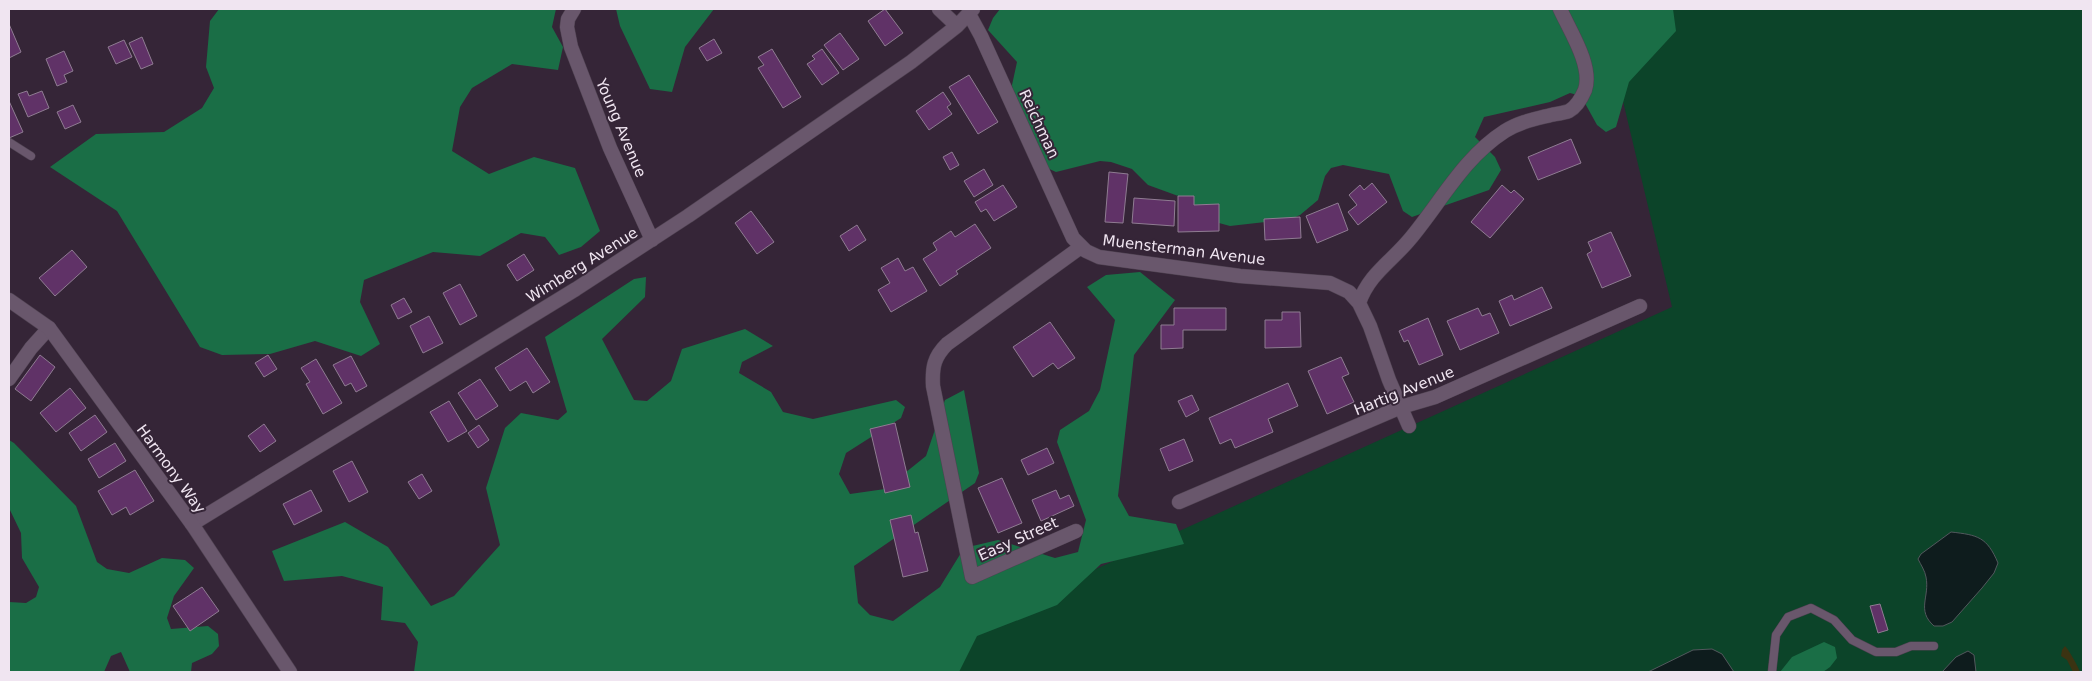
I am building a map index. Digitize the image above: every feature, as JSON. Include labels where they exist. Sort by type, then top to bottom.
[{"type":"street","name":"Young Avenue","points":[[574,9],[568,20],[567,27],[571,47],[610,148],[652,240]]},
{"type":"street","points":[[939,9],[957,26]]},
{"type":"street","points":[[1409,426],[1370,326],[1359,303],[1369,281],[1410,240],[1449,185],[1487,144],[1506,130],[1528,121],[1570,111],[1579,102],[1585,91],[1586,66],[1560,9]]},
{"type":"street","name":"Wimberg Avenue","points":[[192,524],[576,289],[652,240],[782,153],[911,62],[957,26],[971,11]]},
{"type":"street","name":"Reichman","points":[[971,11],[1073,238],[1081,247]]},
{"type":"street","name":"Muensterman Avenue","points":[[972,577],[933,386],[933,364],[938,353],[947,344],[1081,247],[1099,257],[1240,276],[1330,283],[1349,292],[1359,303]]},
{"type":"street","name":"Harmony Way","points":[[9,300],[49,328],[192,524],[290,672]]},
{"type":"street","name":"Hartig Avenue","points":[[1179,502],[1401,408],[1435,397],[1640,306]]},
{"type":"street","points":[[9,379],[31,348],[49,328]]},
{"type":"street","name":"Easy Street","points":[[972,577],[1076,531]]},
{"type":"lane","points":[[9,142],[31,156]]},
{"type":"lane","points":[[1772,672],[1776,635],[1788,617],[1811,608],[1834,620],[1852,640],[1876,652],[1896,652],[1911,646],[1934,646]]},
{"type":"green space","points":[[219,9],[556,9],[552,27],[563,47],[558,70],[512,64],[472,88],[460,107],[452,151],[489,174],[534,157],[575,168],[600,231],[581,247],[559,255],[545,237],[521,233],[480,256],[433,252],[364,280],[360,302],[380,344],[361,356],[315,341],[270,354],[222,355],[200,347],[117,211],[50,167],[96,134],[164,132],[202,108],[214,88],[206,67],[210,21]]},
{"type":"green space","points":[[616,9],[714,9],[685,47],[672,92],[650,89],[620,26]]},
{"type":"green space","points":[[1000,9],[1673,9],[1676,31],[1629,82],[1616,127],[1606,132],[1597,125],[1581,96],[1570,93],[1550,102],[1484,117],[1475,137],[1495,157],[1501,170],[1489,190],[1412,217],[1403,211],[1389,174],[1343,165],[1331,168],[1325,176],[1318,200],[1300,215],[1291,219],[1230,226],[1219,223],[1181,197],[1148,185],[1132,169],[1111,162],[1100,161],[1056,172],[1045,167],[1015,109],[1012,85],[1017,62],[988,30],[993,18]]},
{"type":"green space","points":[[1632,9],[2083,9],[2083,672],[923,672],[933,643],[1672,307],[1607,34]]},
{"type":"green space","points":[[1140,272],[1175,300],[1134,355],[1118,496],[1129,516],[1176,524],[1184,544],[1101,564],[1057,605],[977,636],[959,672],[414,672],[418,642],[405,623],[381,620],[383,587],[342,576],[284,581],[272,551],[345,522],[388,547],[431,606],[454,596],[500,545],[486,488],[505,428],[521,413],[558,420],[567,412],[545,337],[634,279],[646,277],[645,297],[602,339],[634,400],[647,401],[671,381],[682,349],[745,329],[773,346],[742,362],[739,373],[771,392],[783,412],[813,419],[896,400],[905,407],[901,418],[846,453],[839,474],[850,494],[885,489],[926,456],[945,400],[964,390],[979,473],[975,483],[854,566],[858,603],[870,615],[893,621],[940,587],[964,548],[998,540],[1055,558],[1078,552],[1086,520],[1057,442],[1060,430],[1089,411],[1100,390],[1115,320],[1087,287],[1106,275]]},
{"type":"green space","points":[[9,440],[76,506],[97,562],[107,569],[129,573],[162,558],[185,560],[194,568],[174,596],[167,618],[171,629],[208,626],[218,634],[219,646],[212,654],[192,663],[191,672],[130,672],[121,652],[111,656],[104,672],[9,672],[9,602],[26,603],[36,597],[39,587],[22,558],[21,533],[9,508]]},
{"type":"green space","points":[[1824,642],[1835,647],[1837,658],[1823,672],[1780,672],[1792,657]]},
{"type":"sand","points":[[2065,646],[2080,672],[2073,672],[2067,660],[2061,656]]},
{"type":"shaded area","points":[[1951,532],[1968,534],[1980,539],[1990,548],[1998,563],[1994,573],[1952,622],[1943,626],[1934,626],[1926,614],[1926,577],[1918,559],[1921,554]]},
{"type":"shaded area","points":[[1712,649],[1722,654],[1734,672],[1648,672],[1693,650]]},
{"type":"shaded area","points":[[1968,651],[1974,655],[1976,672],[1942,672],[1956,657]]},
{"type":"building","points":[[885,9],[903,33],[885,46],[868,21]]},
{"type":"building","points":[[9,24],[21,52],[9,58]]},
{"type":"building","points":[[840,33],[859,59],[843,70],[824,45]]},
{"type":"building","points":[[142,37],[153,64],[141,69],[129,43]]},
{"type":"building","points":[[714,39],[722,53],[707,61],[699,48]]},
{"type":"building","points":[[124,40],[132,57],[116,64],[108,47]]},
{"type":"building","points":[[772,49],[801,97],[783,108],[758,68],[764,65],[758,57]]},
{"type":"building","points":[[822,49],[839,73],[822,85],[807,64],[815,59],[812,56]]},
{"type":"building","points":[[64,51],[73,71],[64,75],[67,82],[57,86],[46,59]]},
{"type":"building","points":[[969,75],[998,122],[978,134],[949,87]]},
{"type":"building","points":[[27,91],[29,96],[42,91],[49,108],[28,117],[18,94]]},
{"type":"building","points":[[943,92],[951,104],[947,107],[952,114],[929,130],[916,111]]},
{"type":"building","points":[[9,101],[23,132],[9,138]]},
{"type":"building","points":[[73,105],[81,122],[65,129],[57,112]]},
{"type":"building","points":[[1571,139],[1581,163],[1538,180],[1528,157]]},
{"type":"building","points":[[952,152],[959,165],[950,170],[943,157]]},
{"type":"building","points":[[984,169],[993,185],[974,197],[964,181]]},
{"type":"building","points":[[1109,172],[1128,174],[1123,223],[1105,222]]},
{"type":"building","points":[[1372,183],[1387,202],[1358,225],[1348,212],[1357,205],[1349,195],[1360,185],[1364,190]]},
{"type":"building","points":[[1003,185],[1017,207],[994,221],[986,209],[981,212],[975,202]]},
{"type":"building","points":[[1502,185],[1511,193],[1514,190],[1524,199],[1490,238],[1471,222]]},
{"type":"building","points":[[1178,196],[1194,196],[1194,205],[1219,204],[1219,231],[1178,232]]},
{"type":"building","points":[[1134,198],[1175,201],[1174,226],[1132,223]]},
{"type":"building","points":[[1338,203],[1348,230],[1317,243],[1306,216]]},
{"type":"building","points":[[751,211],[774,242],[757,254],[735,223]]},
{"type":"building","points":[[1300,217],[1301,238],[1265,240],[1264,219]]},
{"type":"building","points":[[975,224],[991,248],[956,271],[958,274],[940,286],[923,259],[937,250],[933,243],[951,231],[955,237]]},
{"type":"building","points":[[857,225],[866,240],[849,251],[840,236]]},
{"type":"building","points":[[1611,232],[1631,276],[1602,288],[1587,254],[1592,251],[1588,242]]},
{"type":"building","points":[[72,250],[87,267],[55,296],[39,278]]},
{"type":"building","points":[[524,254],[534,270],[517,281],[507,265]]},
{"type":"building","points":[[898,258],[905,271],[913,267],[927,291],[891,312],[878,290],[890,283],[881,268]]},
{"type":"building","points":[[460,284],[477,316],[460,325],[443,293]]},
{"type":"building","points":[[1542,287],[1552,308],[1510,326],[1499,301],[1512,295],[1514,300]]},
{"type":"building","points":[[404,298],[412,312],[398,319],[391,305]]},
{"type":"building","points":[[1174,308],[1226,308],[1226,330],[1183,330],[1183,348],[1161,349],[1161,325],[1174,325]]},
{"type":"building","points":[[1478,308],[1482,316],[1490,313],[1499,333],[1460,350],[1447,321]]},
{"type":"building","points":[[1282,312],[1300,312],[1301,347],[1265,348],[1265,320],[1282,320]]},
{"type":"building","points":[[429,316],[443,343],[423,353],[410,326]]},
{"type":"building","points":[[1428,318],[1443,355],[1419,365],[1408,340],[1404,342],[1399,331]]},
{"type":"building","points":[[1050,322],[1075,358],[1058,369],[1053,363],[1033,377],[1013,347]]},
{"type":"building","points":[[527,348],[550,382],[533,393],[526,381],[510,391],[495,368]]},
{"type":"building","points":[[40,355],[55,367],[31,401],[15,389]]},
{"type":"building","points":[[268,355],[277,369],[264,377],[255,363]]},
{"type":"building","points":[[351,356],[367,386],[356,392],[351,383],[345,386],[333,365]]},
{"type":"building","points":[[1341,357],[1349,374],[1342,377],[1354,402],[1327,414],[1308,371]]},
{"type":"building","points":[[316,359],[342,403],[323,414],[306,384],[310,382],[301,368]]},
{"type":"building","points":[[480,379],[498,406],[476,420],[458,393]]},
{"type":"building","points":[[1288,383],[1298,406],[1268,419],[1273,432],[1235,448],[1231,439],[1220,444],[1209,418]]},
{"type":"building","points":[[70,388],[86,408],[56,432],[40,413]]},
{"type":"building","points":[[1192,395],[1199,410],[1186,417],[1178,401]]},
{"type":"building","points":[[449,401],[467,431],[448,442],[430,412]]},
{"type":"building","points":[[95,415],[107,432],[81,451],[69,433]]},
{"type":"building","points":[[895,423],[910,487],[885,493],[870,429]]},
{"type":"building","points":[[264,424],[276,441],[260,452],[248,436]]},
{"type":"building","points":[[479,425],[489,440],[478,448],[468,433]]},
{"type":"building","points":[[1184,439],[1193,461],[1169,471],[1160,449]]},
{"type":"building","points":[[115,443],[126,461],[99,478],[88,459]]},
{"type":"building","points":[[1047,448],[1054,463],[1028,475],[1021,460]]},
{"type":"building","points":[[352,461],[368,492],[349,502],[333,471]]},
{"type":"building","points":[[135,470],[154,501],[130,515],[126,507],[112,515],[98,491]]},
{"type":"building","points":[[422,474],[432,491],[419,499],[408,482]]},
{"type":"building","points":[[1002,478],[1022,523],[998,533],[978,488]]},
{"type":"building","points":[[311,490],[322,511],[294,525],[283,504]]},
{"type":"building","points":[[1056,490],[1060,499],[1069,495],[1074,506],[1041,521],[1032,500]]},
{"type":"building","points":[[911,515],[915,533],[918,532],[928,571],[903,577],[890,520]]},
{"type":"building","points":[[202,587],[219,611],[190,631],[173,606]]},
{"type":"building","points":[[1880,604],[1888,630],[1878,633],[1870,606]]}]
